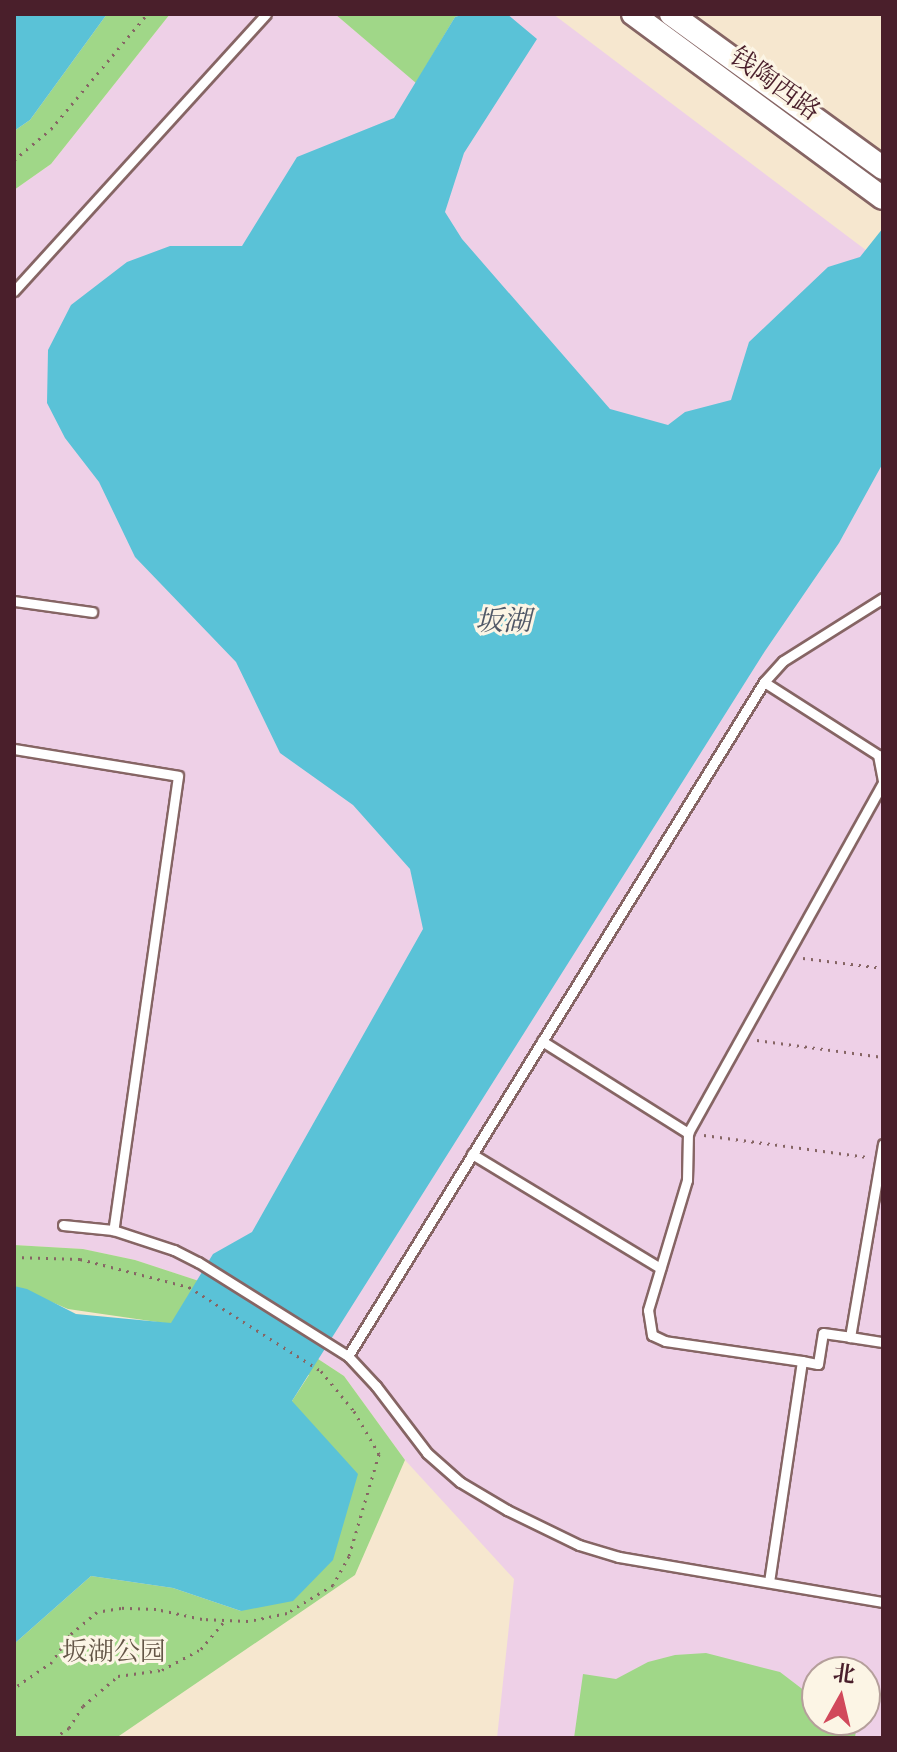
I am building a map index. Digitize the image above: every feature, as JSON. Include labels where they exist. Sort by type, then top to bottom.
[{"type":"street","name":"钱陶西路","points":[[633,14],[883,198]]},
{"type":"street","name":"钱陶西路","points":[[671,14],[883,168]]},
{"type":"lane","points":[[14,291],[266,14]]},
{"type":"lane","points":[[348,1356],[764,682],[783,661],[883,598]]},
{"type":"lane","points":[[14,601],[92,612]]},
{"type":"lane","points":[[764,682],[878,755],[883,782],[688,1133],[687,1180],[648,1310],[652,1335],[665,1341],[818,1364],[823,1333],[883,1342]]},
{"type":"lane","points":[[14,749],[178,776],[113,1230]]},
{"type":"lane","points":[[542,1041],[688,1133]]},
{"type":"lane","points":[[850,1337],[883,1144]]},
{"type":"lane","points":[[472,1154],[660,1268]]},
{"type":"lane","points":[[63,1225],[113,1230],[174,1250],[198,1262],[348,1356],[376,1386],[427,1453],[460,1482],[507,1510],[579,1545],[619,1557],[883,1602]]},
{"type":"lane","points":[[769,1582],[802,1361]]},
{"type":"path","points":[[14,160],[51,129],[147,14]]},
{"type":"path","points":[[787,956],[883,968]]},
{"type":"path","points":[[741,1037],[883,1057]]},
{"type":"path","points":[[688,1133],[880,1159]]},
{"type":"path","points":[[14,1257],[80,1259],[189,1287],[321,1371],[354,1411],[379,1454],[349,1556],[333,1585],[287,1613],[248,1621],[202,1619],[156,1609],[121,1608],[97,1612],[70,1635],[52,1662],[14,1688]]},
{"type":"path","points":[[54,1738],[69,1728],[83,1706],[118,1676],[162,1670],[201,1649],[225,1620]]},
{"type":"shaded area","points":[[170,14],[335,14],[416,82],[455,17],[465,14],[553,14],[883,263],[883,1738],[497,1738],[514,1579],[405,1460],[344,1376],[199,1281],[135,1260],[83,1249],[14,1245],[14,190],[51,164]]},
{"type":"green space","points":[[107,14],[170,14],[51,164],[14,190],[14,131],[30,120]]},
{"type":"green space","points":[[335,14],[465,14],[455,17],[416,83]]},
{"type":"green space","name":"坂湖公园","points":[[14,1245],[83,1249],[135,1260],[199,1281],[344,1376],[405,1460],[355,1575],[116,1738],[14,1738],[14,1644],[91,1576],[173,1588],[241,1611],[292,1401],[309,1375],[171,1324],[68,1309],[14,1286]]},
{"type":"green space","points":[[706,1653],[780,1672],[801,1688],[801,1736],[855,1738],[574,1738],[583,1674],[616,1679],[648,1662],[675,1655]]},
{"type":"water","points":[[14,14],[107,14],[30,120],[14,131]]},
{"type":"water","name":"坂湖","points":[[465,14],[507,14],[537,39],[464,153],[445,212],[462,239],[610,409],[668,425],[685,412],[731,400],[749,342],[828,267],[860,257],[883,228],[883,463],[839,543],[765,651],[292,1401],[358,1474],[333,1560],[293,1601],[241,1611],[173,1588],[91,1576],[14,1644],[14,1286],[27,1289],[76,1314],[171,1323],[213,1254],[252,1232],[423,929],[410,869],[353,805],[280,753],[236,662],[135,557],[99,482],[65,438],[47,403],[48,350],[71,305],[127,262],[170,246],[242,246],[297,157],[394,118],[455,17]]}]
